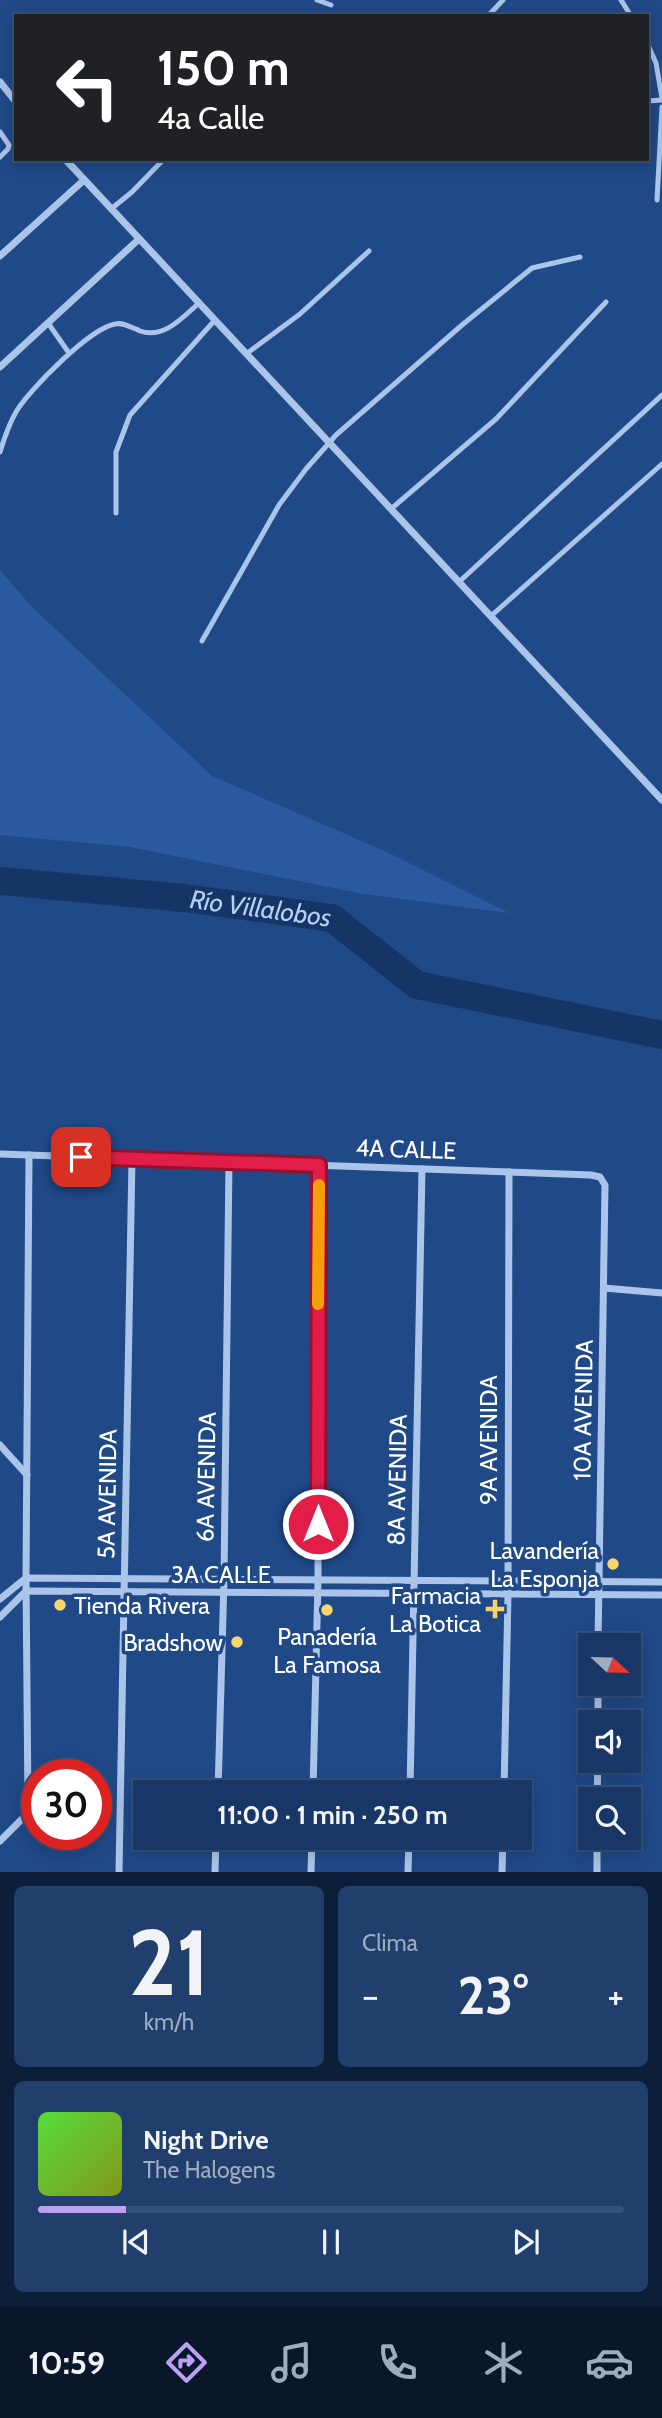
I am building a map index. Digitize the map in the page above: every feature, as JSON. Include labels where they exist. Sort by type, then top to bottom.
[{"type":"street","points":[[0,82],[14,100]]},
{"type":"street","points":[[67,161],[662,800]]},
{"type":"street","points":[[0,256],[84,180]]},
{"type":"street","points":[[0,367],[139,239]]},
{"type":"street","name":"4A CALLE","points":[[0,1154],[591,1174],[600,1177]]},
{"type":"street","points":[[0,1841],[25,1816],[28,1805],[26,1578],[29,1155]]},
{"type":"street","name":"5A AVENIDA","points":[[119,1872],[132,1158]]},
{"type":"street","name":"6A AVENIDA","points":[[218,1780],[224,1579],[229,1162]]},
{"type":"street","points":[[313,1780],[318,1580],[319,1165]]},
{"type":"street","name":"8A AVENIDA","points":[[410,1780],[422,1169]]},
{"type":"street","name":"9A AVENIDA","points":[[504,1780],[508,1594],[509,1172]]},
{"type":"street","name":"10A AVENIDA","points":[[598,1633],[605,1185],[600,1177]]},
{"type":"street","points":[[604,1288],[662,1293]]},
{"type":"street","points":[[0,1445],[28,1476]]},
{"type":"street","points":[[11,1606],[1,1595],[26,1578]]},
{"type":"street","name":"3A CALLE","points":[[26,1578],[662,1582]]},
{"type":"street","points":[[0,1617],[26,1591]]},
{"type":"street","name":"3A CALLE","points":[[26,1591],[662,1595]]},
{"type":"street","points":[[215,1872],[216,1850]]},
{"type":"street","points":[[311,1872],[312,1850]]},
{"type":"street","points":[[408,1872],[409,1850]]},
{"type":"street","points":[[502,1872],[503,1850]]},
{"type":"street","points":[[597,1850],[597,1872]]},
{"type":"lane","points":[[317,0],[331,5]]},
{"type":"lane","points":[[490,14],[503,0]]},
{"type":"lane","points":[[649,47],[656,63],[662,99]]},
{"type":"lane","points":[[657,200],[662,107]]},
{"type":"lane","points":[[0,132],[9,145],[0,157]]},
{"type":"lane","points":[[111,209],[162,161]]},
{"type":"lane","points":[[246,354],[300,314],[369,251]]},
{"type":"lane","points":[[202,641],[279,505],[329,442],[511,283],[532,268],[580,257]]},
{"type":"lane","points":[[391,509],[496,419],[606,302]]},
{"type":"lane","points":[[0,452],[16,411],[69,353],[114,324],[150,334],[159,333],[172,326],[199,303]]},
{"type":"lane","points":[[116,513],[116,452],[130,415],[215,320]]},
{"type":"lane","points":[[48,323],[69,353]]},
{"type":"lane","points":[[459,582],[662,395]]},
{"type":"lane","points":[[491,616],[662,464]]},
{"type":"shaded area","points":[[0,570],[32,607],[212,776],[387,852],[509,913],[363,894],[130,847],[0,835]]},
{"type":"waterway","name":"Río Villalobos","points":[[0,881],[184,898],[332,918],[417,985],[662,1035]]},
{"type":"slow traffic","points":[[318,1304],[319,1185]]},
{"type":"place","name":"Lavandería La Esponja","points":[[613,1564]]},
{"type":"place","name":"Tienda Rivera","points":[[60,1605]]},
{"type":"place","name":"Farmacia La Botica","points":[[495,1609]]},
{"type":"place","name":"Panadería La Famosa","points":[[327,1610]]},
{"type":"place","name":"Bradshow","points":[[237,1642]]},
{"type":"route","points":[[81,1157],[319,1165],[318,1524]]}]
